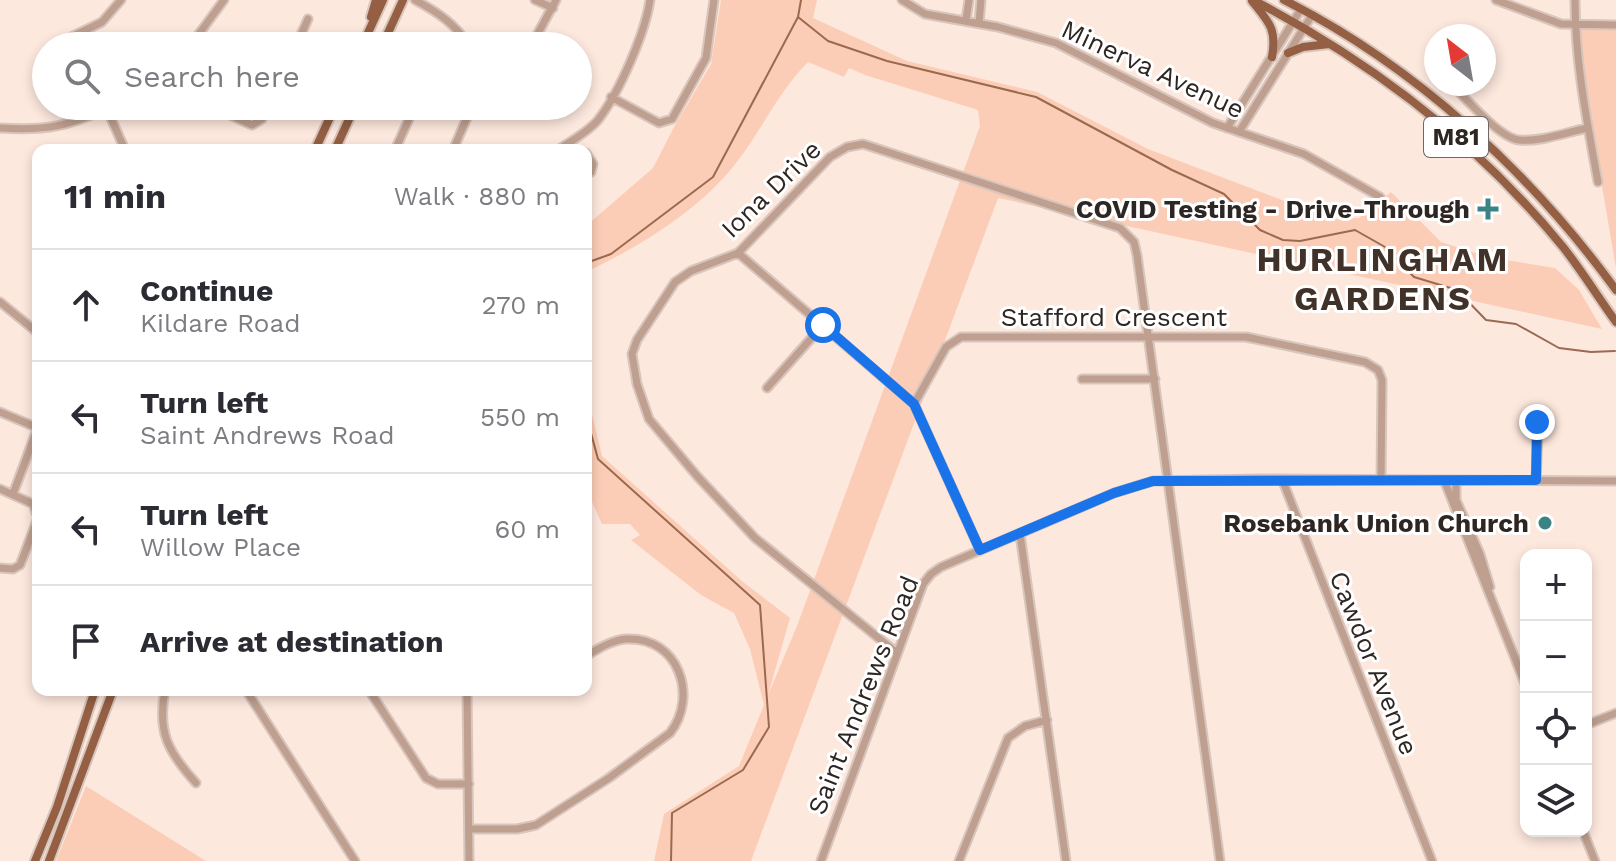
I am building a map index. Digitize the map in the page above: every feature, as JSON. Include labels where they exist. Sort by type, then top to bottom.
[{"type":"main road","points":[[366,32],[376,0]]},
{"type":"main road","points":[[368,32],[383,0]]},
{"type":"main road","points":[[388,32],[403,0]]},
{"type":"main road","points":[[1252,0],[1272,29],[1275,39],[1272,57]]},
{"type":"main road","name":"M81","points":[[1252,0],[1304,28],[1401,91],[1490,168],[1566,251],[1616,322]]},
{"type":"main road","name":"M81","points":[[1284,0],[1401,73],[1480,138],[1547,206],[1616,290]]},
{"type":"main road","points":[[1288,53],[1303,47],[1330,44]]},
{"type":"main road","points":[[318,144],[329,120]]},
{"type":"main road","points":[[338,144],[349,120]]},
{"type":"main road","points":[[35,861],[62,792],[93,696]]},
{"type":"main road","points":[[49,861],[111,696]]},
{"type":"street","points":[[82,32],[102,22],[121,0]]},
{"type":"street","points":[[200,32],[224,0]]},
{"type":"street","points":[[415,0],[446,18],[460,32]]},
{"type":"street","points":[[535,0],[555,4],[539,32]]},
{"type":"street","points":[[566,144],[596,121],[611,97],[630,60],[650,0]]},
{"type":"street","points":[[611,97],[659,123],[672,119],[706,58],[714,0]]},
{"type":"street","name":"Minerva Avenue","points":[[902,0],[925,14],[966,20],[1056,43],[1170,103],[1227,128],[1304,154],[1380,197]]},
{"type":"street","points":[[966,20],[969,0]]},
{"type":"street","points":[[979,23],[981,0]]},
{"type":"street","points":[[1496,0],[1561,24],[1616,25]]},
{"type":"street","points":[[1575,0],[1575,26],[1598,182]]},
{"type":"street","points":[[1227,128],[1301,9]]},
{"type":"street","points":[[1239,132],[1312,15]]},
{"type":"street","points":[[302,32],[308,19]]},
{"type":"street","points":[[1463,96],[1514,138],[1588,128]]},
{"type":"street","points":[[0,128],[31,130],[80,120]]},
{"type":"street","points":[[115,120],[123,144]]},
{"type":"street","points":[[241,120],[252,125],[260,120]]},
{"type":"street","points":[[398,144],[408,120]]},
{"type":"street","points":[[456,144],[466,120]]},
{"type":"street","points":[[576,137],[580,144]]},
{"type":"street","name":"Iona Drive","points":[[897,653],[755,538],[697,476],[649,419],[637,384],[632,354],[637,340],[675,282],[707,264],[738,253],[830,157],[847,147],[871,145],[1123,229],[1134,242],[1220,861]]},
{"type":"street","points":[[738,253],[914,404],[980,550]]},
{"type":"street","points":[[0,302],[32,328]]},
{"type":"street","points":[[767,388],[823,325]]},
{"type":"street","name":"Stafford Crescent","points":[[914,404],[946,347],[961,337],[1246,337],[1373,365],[1381,376],[1383,388],[1381,480]]},
{"type":"street","points":[[1082,379],[1155,379]]},
{"type":"street","points":[[1533,410],[1538,435],[1536,480]]},
{"type":"street","points":[[0,412],[32,425]]},
{"type":"street","points":[[13,494],[32,444]]},
{"type":"street","name":"Cawdor Avenue","points":[[1282,479],[1432,861]]},
{"type":"street","name":"Saint Andrews Road","points":[[821,861],[927,578],[941,567],[1114,493],[1167,480],[1616,481]]},
{"type":"street","points":[[1444,480],[1471,541]]},
{"type":"street","points":[[1456,480],[1456,500],[1520,671]]},
{"type":"street","points":[[0,489],[32,504]]},
{"type":"street","points":[[0,568],[13,569],[20,565],[32,534]]},
{"type":"street","points":[[1020,534],[1066,861]]},
{"type":"street","points":[[469,829],[517,829],[536,825],[609,778],[670,733],[677,724],[684,687],[681,673],[667,654],[648,643],[629,639],[611,643],[592,653]]},
{"type":"street","points":[[164,696],[164,738],[196,783]]},
{"type":"street","points":[[250,696],[355,861]]},
{"type":"street","points":[[373,696],[426,778],[438,784],[469,784]]},
{"type":"street","points":[[467,696],[469,861]]},
{"type":"street","points":[[1592,723],[1616,713]]},
{"type":"street","points":[[959,861],[1008,738],[1025,726],[1047,720]]},
{"type":"street","points":[[1585,837],[1595,861]]},
{"type":"shaded area","points":[[721,0],[817,0],[813,18],[907,61],[1037,92],[1148,149],[1332,219],[1359,218],[1391,192],[1441,242],[1488,257],[1555,268],[1579,290],[1602,329],[998,198],[751,861],[654,861],[664,814],[739,766],[764,705],[750,649],[734,613],[701,595],[631,540],[640,535],[630,524],[602,524],[592,502],[592,415],[602,456],[743,582],[790,618],[768,695],[797,626],[980,126],[978,110],[849,68],[844,77],[808,62],[736,163],[705,196],[647,239],[592,269],[592,221],[653,168],[711,64]]},
{"type":"shaded area","points":[[1575,29],[1616,29],[1616,268]]},
{"type":"shaded area","points":[[86,786],[206,861],[56,861]]},
{"type":"waterway","points":[[592,261],[611,254],[713,177],[798,17],[801,0]]},
{"type":"waterway","points":[[798,17],[828,41],[887,61],[1036,97],[1172,170],[1224,194],[1260,230],[1283,240],[1300,241],[1355,230],[1385,247],[1414,277],[1457,290],[1486,320],[1516,324],[1559,348],[1615,351]]},
{"type":"waterway","points":[[592,437],[598,459],[760,605],[769,727],[743,770],[672,813],[671,861]]},
{"type":"place","name":"COVID Testing - Drive-Through","points":[[1488,209]]},
{"type":"place","name":"Rosebank Union Church","points":[[1545,523]]},
{"type":"district","name":"HURLINGHAM GARDENS","points":[[1383,278]]},
{"type":"route","points":[[823,325],[914,404],[980,550],[1114,493],[1153,481],[1536,480],[1537,422]]}]
